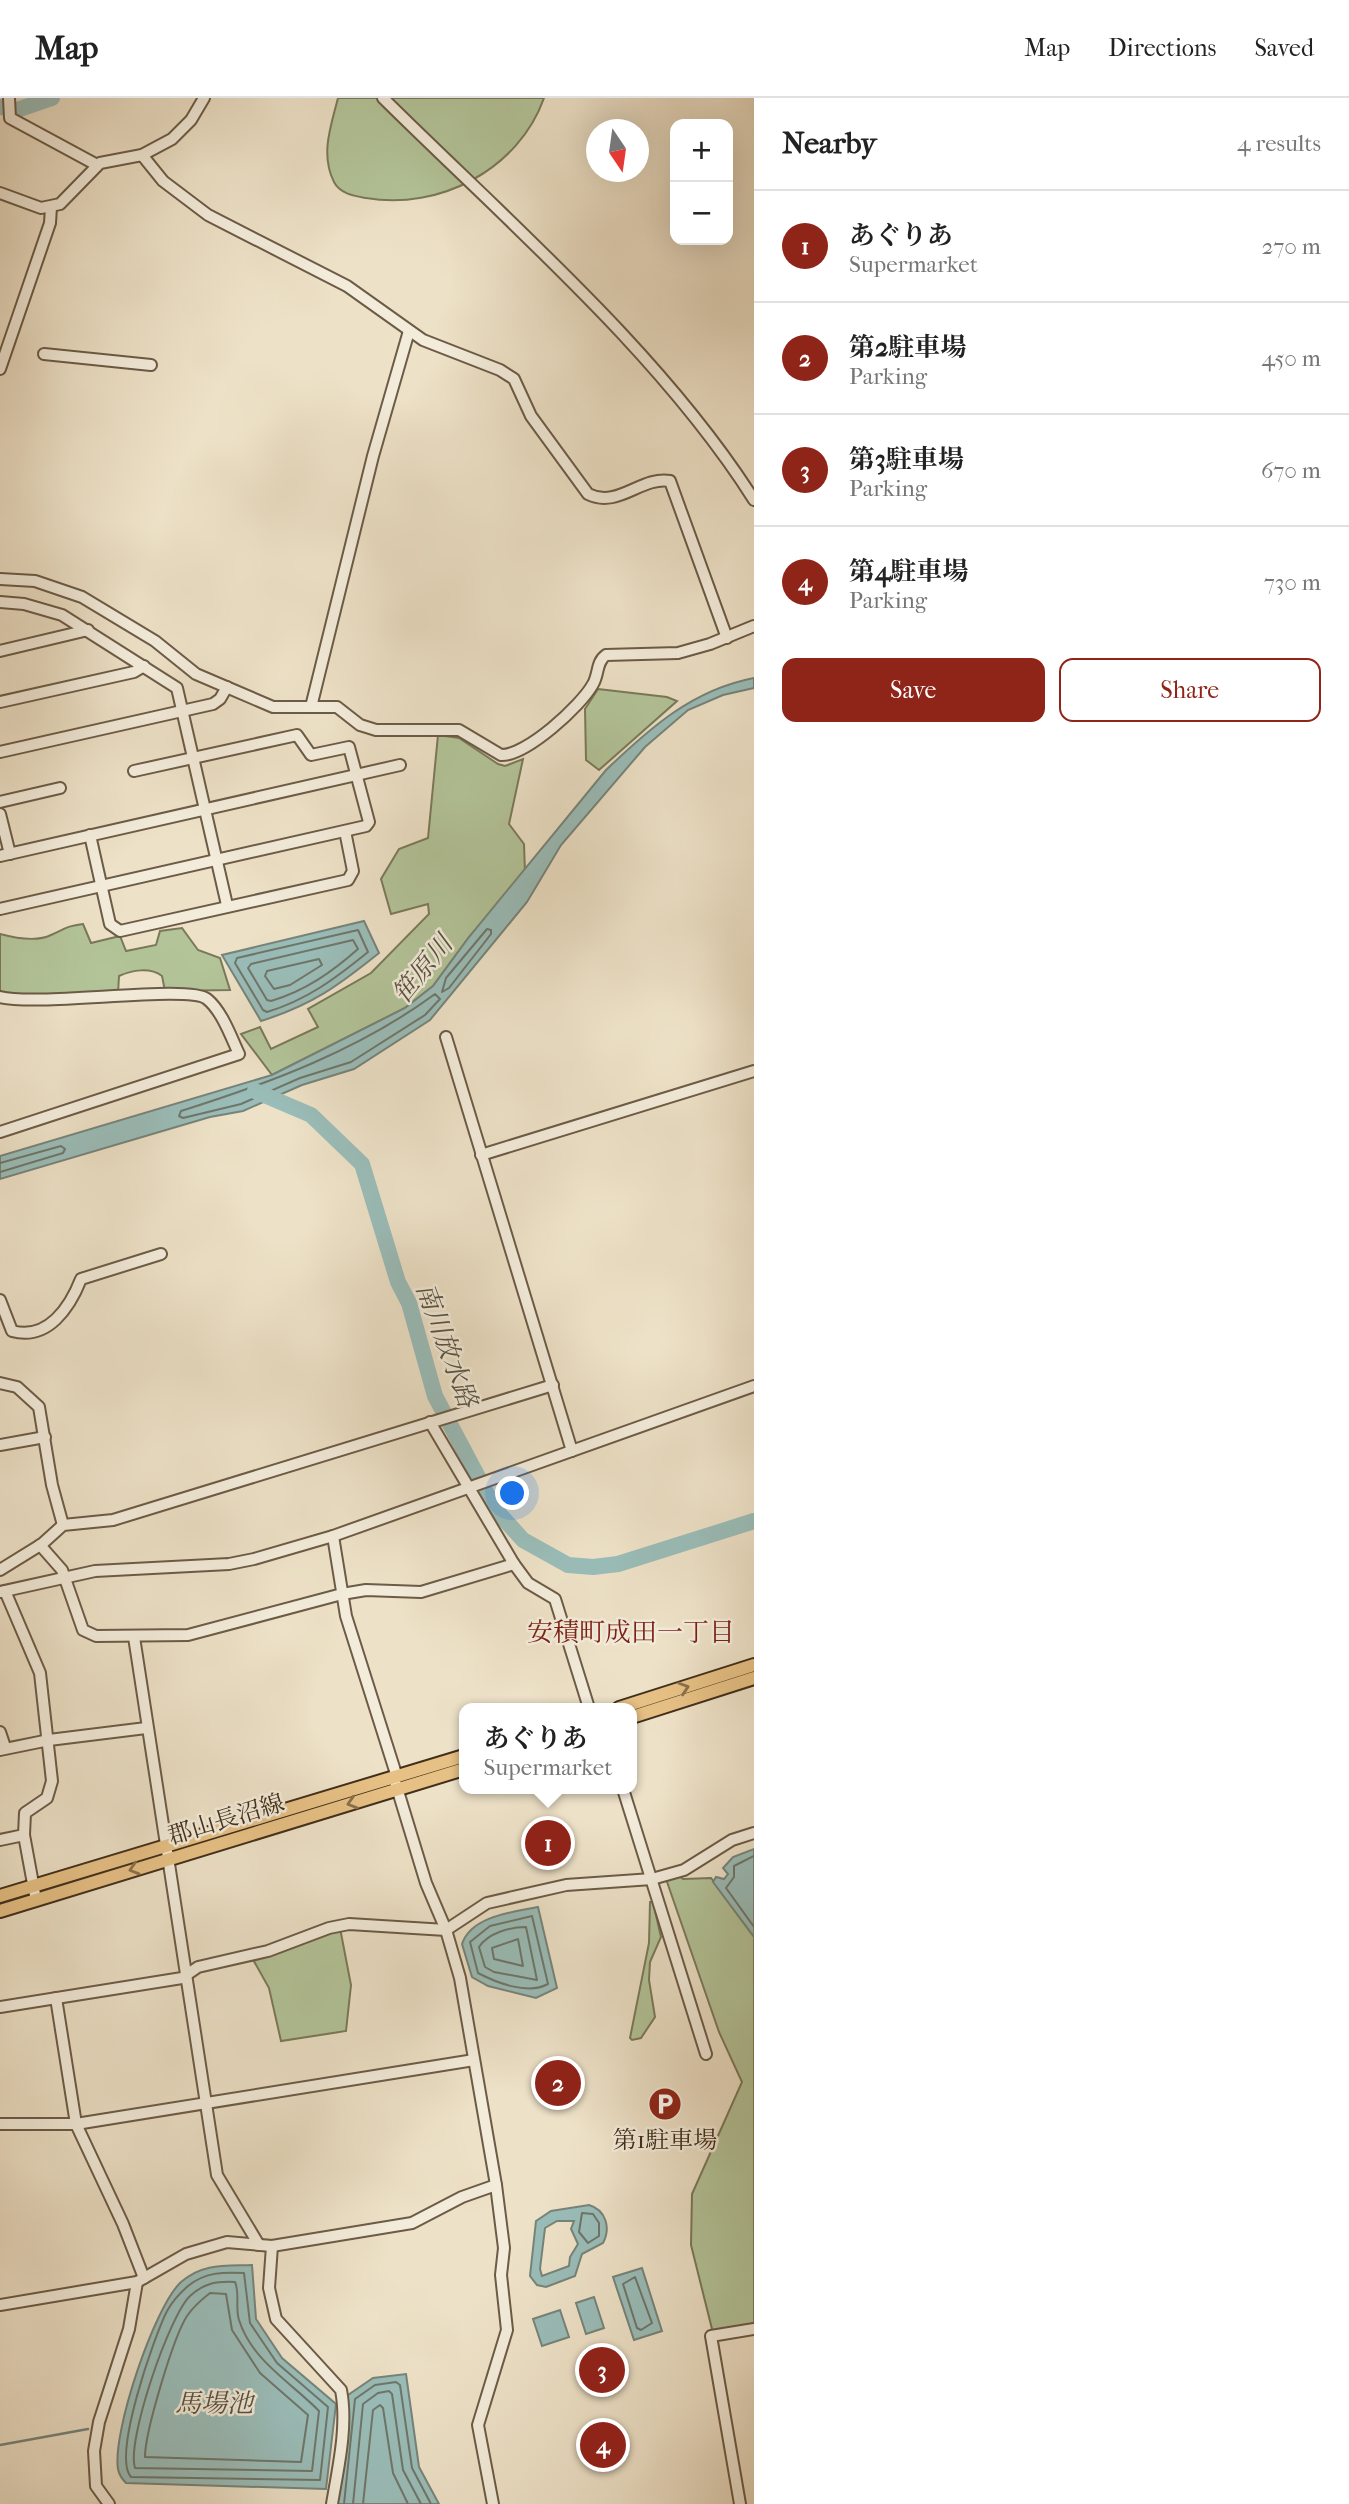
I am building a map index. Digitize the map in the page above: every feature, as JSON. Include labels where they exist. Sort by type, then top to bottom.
[{"type":"main road","points":[[635,1703],[754,1665]]},
{"type":"main road","points":[[637,1715],[754,1678]]},
{"type":"main road","name":"郡山長沼線","points":[[0,1911],[167,1853],[396,1781],[459,1758]]},
{"type":"main road","name":"郡山長沼線","points":[[396,1781],[459,1770]]},
{"type":"main road","name":"郡山長沼線","points":[[0,1896],[167,1853]]},
{"type":"street","points":[[9,98],[10,118],[97,165]]},
{"type":"street","points":[[0,193],[32,206],[51,207],[67,199],[97,165],[105,161],[142,155],[182,130],[204,98]]},
{"type":"street","points":[[383,98],[580,292],[657,374],[703,428],[754,500]]},
{"type":"street","points":[[142,155],[163,181],[208,215],[347,286],[409,331],[439,348],[499,370],[514,379],[531,416],[588,494],[609,499],[660,481],[670,481],[727,638]]},
{"type":"street","points":[[0,369],[50,223],[51,207]]},
{"type":"street","points":[[311,707],[373,456],[409,331]]},
{"type":"street","points":[[44,354],[151,365]]},
{"type":"street","points":[[0,579],[35,581],[82,597],[155,641],[196,674],[274,707],[339,707],[360,725],[376,730],[459,730],[493,752],[513,754],[546,732],[579,701],[593,684],[603,656],[612,653],[678,653],[727,638],[754,626]]},
{"type":"street","points":[[0,602],[51,609],[177,688],[227,905]]},
{"type":"street","points":[[0,651],[88,630]]},
{"type":"street","points":[[0,702],[131,672],[144,666]]},
{"type":"street","points":[[0,752],[216,703],[227,687]]},
{"type":"street","points":[[0,909],[345,831],[366,826],[369,822],[349,747],[312,755],[307,751],[302,738],[294,734],[134,771]]},
{"type":"street","points":[[1,819],[5,855],[400,765]]},
{"type":"street","points":[[0,802],[60,788]]},
{"type":"street","points":[[90,835],[110,924],[120,930],[348,880],[353,871],[345,831]]},
{"type":"street","points":[[0,997],[25,1000],[129,998],[190,992],[209,1001],[239,1054],[0,1132]]},
{"type":"street","points":[[446,1037],[572,1451]]},
{"type":"street","points":[[481,1155],[754,1071]]},
{"type":"street","points":[[0,1300],[12,1331],[39,1329],[64,1313],[81,1279],[161,1254]]},
{"type":"street","points":[[0,1383],[17,1387],[36,1402],[45,1437],[52,1485],[63,1525]]},
{"type":"street","points":[[0,1570],[40,1545],[63,1525],[113,1520],[553,1385]]},
{"type":"street","points":[[36,1900],[24,1835],[25,1813],[40,1804],[50,1793],[49,1740],[38,1667],[2,1592],[126,1567],[229,1564],[333,1536],[754,1386]]},
{"type":"street","points":[[430,1422],[514,1564],[528,1583],[555,1599],[587,1703]]},
{"type":"street","points":[[0,1445],[45,1437]]},
{"type":"street","points":[[333,1536],[342,1594],[354,1642],[426,1882],[446,1930],[460,1978],[496,2189],[504,2248],[501,2275],[507,2330],[478,2425],[493,2504]]},
{"type":"street","points":[[40,1545],[59,1565],[75,1601],[79,1622],[86,1632],[96,1636],[201,1633],[342,1594],[366,1590],[421,1592],[514,1564]]},
{"type":"street","points":[[134,1637],[146,1728],[220,2183],[259,2245]]},
{"type":"street","points":[[0,1732],[2,1749],[49,1740],[146,1728]]},
{"type":"street","points":[[625,1794],[706,2054]]},
{"type":"street","points":[[0,2007],[187,1975],[206,1964],[268,1951],[329,1928],[349,1924],[446,1930],[487,1903],[566,1885],[652,1879],[684,1870],[732,1840],[754,1833]]},
{"type":"street","points":[[0,1840],[24,1835]]},
{"type":"street","points":[[56,1998],[76,2124],[123,2224],[140,2280],[129,2329],[99,2422],[94,2451],[96,2486],[109,2504]]},
{"type":"street","points":[[0,2124],[76,2124],[474,2060]]},
{"type":"street","points":[[0,2305],[140,2280],[196,2250],[227,2242],[272,2245],[412,2223],[462,2197],[496,2189]]},
{"type":"street","points":[[272,2245],[269,2288],[276,2319],[341,2390],[344,2402],[332,2504]]},
{"type":"street","points":[[740,2504],[711,2336],[754,2329]]},
{"type":"green space","points":[[338,98],[544,98],[532,123],[516,145],[496,164],[473,180],[448,191],[421,198],[394,200],[353,195],[344,192],[334,182],[327,150]]},
{"type":"green space","points":[[598,689],[667,697],[677,701],[599,770],[586,760],[585,709]]},
{"type":"green space","points":[[438,735],[459,738],[505,766],[523,759],[509,824],[524,844],[525,872],[469,937],[433,986],[405,1008],[272,1075],[241,1034],[260,1027],[271,1049],[318,1027],[308,1009],[371,973],[429,914],[428,904],[391,914],[381,879],[399,849],[428,838]]},
{"type":"green space","points":[[83,924],[91,943],[120,936],[126,951],[156,945],[160,931],[182,928],[198,950],[220,958],[230,990],[165,991],[162,976],[141,970],[119,976],[118,994],[19,996],[0,992],[0,934],[33,939]]},
{"type":"green space","points":[[678,1875],[683,1879],[711,1878],[754,1933],[754,2326],[713,2333],[691,2245],[692,2194],[742,2082],[719,2032],[666,1879]]},
{"type":"green space","points":[[650,1902],[653,1902],[661,1937],[650,1962],[649,1980],[655,2017],[641,2038],[632,2040],[630,2038],[649,1943]]},
{"type":"green space","points":[[340,1928],[351,1985],[346,2031],[281,2041],[269,1988],[251,1956]]},
{"type":"water","points":[[754,678],[754,688],[723,695],[688,710],[645,747],[561,845],[527,902],[430,1020],[354,1069],[302,1085],[243,1111],[210,1117],[0,1179],[0,1156],[272,1075],[405,1008],[433,986],[469,937],[606,770],[656,726],[692,701]]},
{"type":"water","points":[[364,921],[379,953],[324,993],[261,1021],[222,955]]},
{"type":"water","points":[[754,1849],[754,1937],[713,1882],[716,1877],[724,1879],[728,1874],[723,1868],[733,1857]]},
{"type":"water","points":[[538,1907],[557,1988],[536,1998],[488,1986],[472,1977],[462,1944],[474,1927],[494,1917]]},
{"type":"water","points":[[589,2205],[595,2207],[603,2215],[607,2231],[603,2243],[582,2254],[575,2276],[546,2287],[537,2285],[530,2276],[536,2221],[551,2211]],"holes":[[[557,2221],[574,2221],[571,2229],[578,2244],[570,2257],[569,2266],[542,2276],[540,2269],[545,2228]]]},
{"type":"water","name":"馬場池","points":[[252,2265],[256,2319],[282,2358],[336,2404],[326,2489],[126,2483],[118,2469],[118,2452],[128,2401],[148,2343],[170,2296],[181,2282],[198,2271],[223,2266]]},
{"type":"water","points":[[642,2268],[662,2331],[634,2340],[613,2277]]},
{"type":"water","points":[[594,2297],[604,2328],[586,2334],[576,2303]]},
{"type":"water","points":[[560,2310],[569,2337],[542,2346],[533,2319]]},
{"type":"water","points":[[406,2374],[419,2467],[439,2504],[337,2504],[348,2395],[373,2378]]},
{"type":"waterway","points":[[0,107],[17,110],[52,98]]},
{"type":"waterway","name":"南川放水路","points":[[255,1091],[311,1115],[362,1164],[398,1282],[409,1303],[435,1396],[495,1509],[523,1540],[568,1565],[593,1567],[618,1564],[754,1521]]},
{"type":"waterway","points":[[0,2445],[88,2429]]},
{"type":"place","name":"あぐりあ","points":[[548,1843]]},
{"type":"place","name":"第2駐車場","points":[[558,2083]]},
{"type":"place","name":"第1駐車場","points":[[665,2104]]},
{"type":"place","name":"第3駐車場","points":[[602,2370]]},
{"type":"place","name":"第4駐車場","points":[[603,2445]]},
{"type":"district","name":"安積町成田一丁目","points":[[631,1632]]},
{"type":"water label","name":"笹原川","points":[[422,969]]}]
